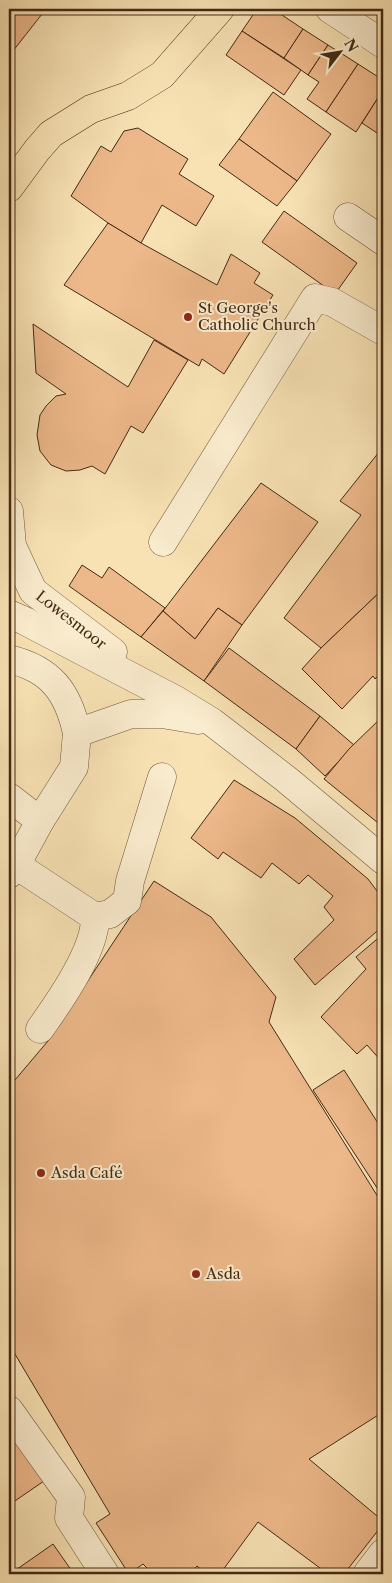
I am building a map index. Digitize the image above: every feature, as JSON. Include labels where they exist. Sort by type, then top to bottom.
[{"type":"main road","points":[[9,188],[36,150],[51,134],[91,109],[128,96],[162,75],[220,9]]},
{"type":"street","points":[[330,9],[383,44]]},
{"type":"street","points":[[348,217],[383,241]]},
{"type":"street","points":[[163,542],[315,298],[332,302],[383,330]]},
{"type":"street","name":"Lowesmoor","points":[[9,511],[12,546],[33,591],[176,700]]},
{"type":"street","name":"Lowesmoor","points":[[9,614],[176,700],[212,722],[286,779],[383,860]]},
{"type":"street","points":[[9,660],[25,663],[45,674],[55,683],[73,712],[77,733],[74,767],[12,870],[95,917],[110,914],[127,901],[130,881],[162,777]]},
{"type":"street","points":[[77,733],[131,714],[162,714],[212,722]]},
{"type":"street","points":[[9,797],[40,821]]},
{"type":"street","points":[[40,1029],[84,960],[95,924],[95,917]]},
{"type":"street","points":[[9,1410],[71,1497],[69,1518],[105,1574]]},
{"type":"street","points":[[367,1574],[383,1553]]},
{"type":"building","points":[[9,9],[46,9],[9,56]]},
{"type":"building","points":[[257,9],[273,9],[303,29],[284,58],[242,31]]},
{"type":"building","points":[[303,29],[328,45],[308,75],[284,58]]},
{"type":"building","points":[[242,31],[301,70],[284,95],[226,55]]},
{"type":"building","points":[[328,45],[358,64],[326,112],[307,99],[319,82],[308,75]]},
{"type":"building","points":[[358,64],[383,80],[383,90],[356,132],[326,112]]},
{"type":"building","points":[[383,90],[383,137],[362,123]]},
{"type":"building","points":[[273,92],[331,134],[297,181],[239,139]]},
{"type":"building","points":[[138,128],[188,159],[179,174],[214,196],[196,226],[162,205],[141,243],[108,223],[71,196],[101,146],[111,152],[124,131]]},
{"type":"building","points":[[239,139],[297,181],[277,206],[219,165]]},
{"type":"building","points":[[284,211],[357,263],[335,294],[262,242]]},
{"type":"building","name":"St George's Catholic Church","points":[[108,223],[217,285],[231,254],[260,273],[254,283],[273,295],[224,374],[202,359],[199,366],[64,285]]},
{"type":"building","points":[[33,324],[128,387],[154,340],[188,360],[143,433],[131,426],[105,474],[92,466],[80,470],[66,471],[51,465],[40,451],[37,435],[40,415],[56,396],[66,394],[36,373]]},
{"type":"building","points":[[383,447],[383,589],[321,648],[284,618],[361,515],[340,501]]},
{"type":"building","points":[[261,483],[318,522],[242,625],[218,608],[195,639],[163,611]]},
{"type":"building","points":[[82,565],[102,578],[109,567],[165,608],[141,637],[69,586]]},
{"type":"building","points":[[383,589],[383,671],[375,679],[373,676],[342,709],[302,669],[321,648]]},
{"type":"building","points":[[218,608],[242,625],[204,681],[141,637],[163,611],[195,639]]},
{"type":"building","points":[[229,648],[320,716],[296,749],[204,681]]},
{"type":"building","points":[[320,716],[354,745],[325,776],[296,749]]},
{"type":"building","points":[[383,716],[383,827],[324,779],[349,749]]},
{"type":"building","points":[[234,780],[295,818],[368,879],[383,899],[383,926],[315,985],[294,959],[334,920],[324,907],[333,896],[308,875],[299,884],[272,863],[261,878],[223,852],[218,859],[191,838]]},
{"type":"building","name":"Asda","points":[[154,881],[211,917],[276,997],[269,1022],[383,1205],[383,1412],[309,1459],[383,1521],[383,1524],[344,1574],[328,1574],[258,1522],[220,1574],[206,1574],[197,1566],[190,1574],[152,1573],[143,1564],[129,1574],[96,1523],[110,1514],[9,1344],[9,1087],[48,1041]]},
{"type":"building","points":[[383,934],[383,1063],[367,1045],[357,1054],[321,1017],[366,969],[356,957]]},
{"type":"building","points":[[344,1070],[383,1131],[383,1197],[313,1090]]},
{"type":"building","points":[[9,1431],[44,1481],[9,1505]]},
{"type":"building","points":[[53,1544],[74,1574],[10,1574]]},
{"type":"place","name":"St George's Catholic Church","points":[[188,317]]},
{"type":"place","name":"Asda Café","points":[[41,1173]]},
{"type":"place","name":"Asda","points":[[196,1274]]}]
